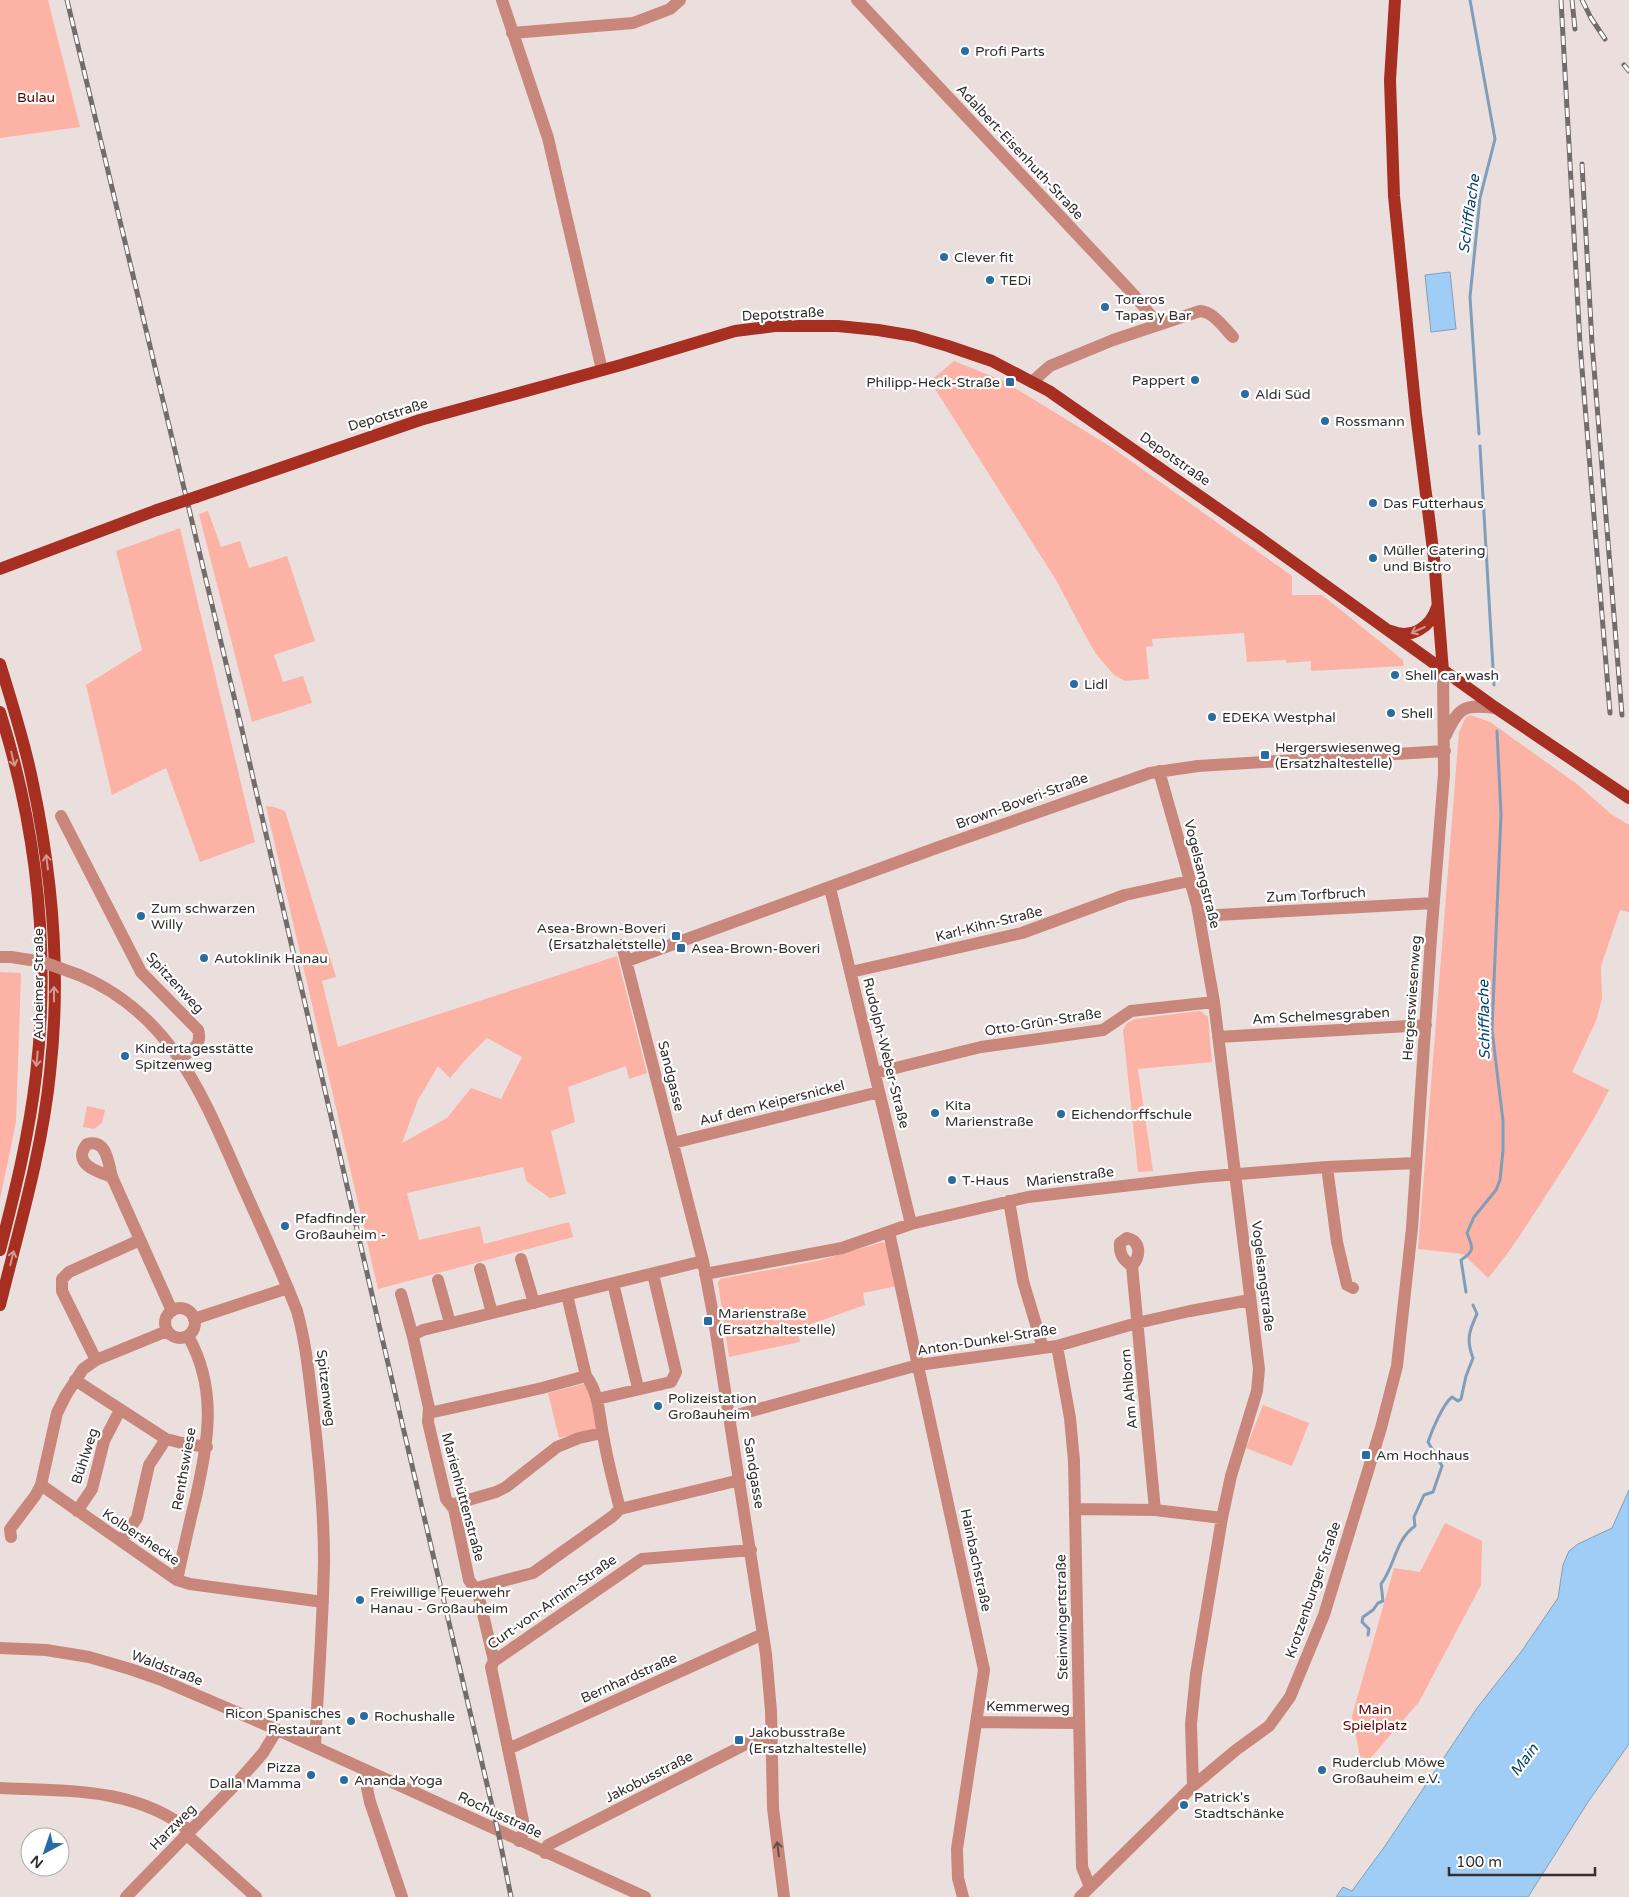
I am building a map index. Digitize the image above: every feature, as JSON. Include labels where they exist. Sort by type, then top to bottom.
[{"type":"main road","points":[[1395,0],[1390,80],[1394,196],[1444,671]]},
{"type":"main road","name":"Depotstraße","points":[[4,568],[158,510],[420,420],[735,331],[775,326],[808,325],[860,328],[914,336],[948,346],[992,361],[1033,381],[1145,456],[1496,708],[1629,798]]},
{"type":"main road","points":[[0,578],[4,568]]},
{"type":"main road","points":[[1386,629],[1403,634],[1421,630],[1432,619],[1438,605]]},
{"type":"main road","name":"Auheimer Straße","points":[[0,664],[33,782],[46,855],[52,902],[54,999],[50,1074],[43,1123],[32,1177],[0,1305]]},
{"type":"main road","name":"Auheimer Straße","points":[[0,712],[28,826],[39,900],[41,950],[40,1027],[36,1076],[23,1152],[0,1250]]},
{"type":"street","points":[[502,0],[548,138],[602,370]]},
{"type":"street","points":[[512,33],[633,23],[670,9],[680,0]]},
{"type":"street","name":"Adalbert-Eisenhuth-Straße","points":[[857,0],[1134,295],[1159,325]]},
{"type":"street","points":[[1033,381],[1050,366],[1200,311],[1216,319],[1233,337]]},
{"type":"street","name":"Hergerswiesenweg","points":[[1402,1326],[1412,1228],[1440,837],[1445,751],[1444,671]]},
{"type":"street","points":[[1445,737],[1454,718],[1462,709],[1476,706],[1496,708]]},
{"type":"street","name":"Brown-Boveri-Straße","points":[[627,961],[1137,776],[1189,767],[1445,751]]},
{"type":"street","name":"Vogelsangstraße","points":[[1159,771],[1199,916],[1214,1002],[1259,1368],[1258,1384],[1222,1518],[1192,1704],[1193,1786]]},
{"type":"street","name":"Spitzenweg","points":[[61,816],[141,972],[198,1030],[200,1036],[196,1047],[180,1058]]},
{"type":"street","name":"Karl-Kihn-Straße","points":[[851,972],[1022,933],[1125,895],[1189,881]]},
{"type":"street","name":"Rudolph-Weber-Straße","points":[[830,888],[911,1224]]},
{"type":"street","name":"Zum Torfbruch","points":[[1199,916],[1434,903]]},
{"type":"street","name":"Sandgasse","points":[[622,945],[703,1261],[730,1417],[763,1634],[772,1735],[772,1798],[784,1897]]},
{"type":"street","name":"Spitzenweg","points":[[5,957],[43,962],[79,975],[103,987],[134,1009],[161,1033],[180,1058],[211,1114],[288,1288],[297,1311],[305,1342],[323,1508],[323,1602],[315,1747]]},
{"type":"street","name":"Otto-Grün-Straße","points":[[875,1073],[981,1047],[1103,1030],[1131,1011],[1214,1002]]},
{"type":"street","name":"Am Schelmesgraben","points":[[1218,1037],[1426,1025]]},
{"type":"street","name":"Auf dem Keipersnickel","points":[[673,1143],[879,1092]]},
{"type":"street","name":"Marienstraße","points":[[705,1274],[842,1248],[911,1224],[1028,1197],[1234,1174],[1416,1163]]},
{"type":"street","points":[[1328,1167],[1339,1252],[1347,1285],[1353,1288]]},
{"type":"street","points":[[112,1177],[172,1311]]},
{"type":"street","points":[[1009,1202],[1023,1281],[1042,1348]]},
{"type":"street","name":"Hainbachstraße","points":[[889,1232],[983,1664],[984,1674],[957,1849],[958,1878],[963,1897]]},
{"type":"street","points":[[96,1360],[62,1292],[62,1279],[69,1272],[140,1240]]},
{"type":"street","points":[[521,1259],[534,1303]]},
{"type":"street","points":[[413,1338],[419,1332],[450,1323],[703,1261]]},
{"type":"street","name":"Am Ahlborn","points":[[1132,1266],[1155,1510]]},
{"type":"street","points":[[480,1270],[492,1313]]},
{"type":"street","points":[[597,1399],[638,1388],[671,1382],[676,1372],[653,1274]]},
{"type":"street","points":[[438,1280],[450,1323]]},
{"type":"street","points":[[613,1283],[638,1388]]},
{"type":"street","points":[[194,1319],[288,1288]]},
{"type":"street","name":"Marienhüttenstraße","points":[[401,1294],[413,1338],[429,1413],[428,1422],[441,1480],[446,1499],[454,1509],[469,1580],[476,1588],[494,1661]]},
{"type":"street","points":[[567,1295],[586,1376],[593,1384],[597,1399],[602,1433],[620,1509]]},
{"type":"street","name":"Anton-Dunkel-Straße","points":[[730,1417],[918,1366],[1057,1346],[1138,1323],[1250,1300]]},
{"type":"street","points":[[184,1309],[194,1319],[194,1328],[188,1336],[175,1337],[167,1331],[165,1325],[166,1318],[172,1311],[184,1309]]},
{"type":"street","name":"Krotzenburger Straße","points":[[1080,1897],[1193,1786],[1236,1750],[1269,1726],[1283,1709],[1293,1690],[1324,1615],[1394,1380],[1402,1326]]},
{"type":"street","points":[[10,1536],[10,1528],[35,1496],[41,1485],[57,1413],[83,1369],[96,1360],[167,1331]]},
{"type":"street","name":"Renthswiese","points":[[177,1580],[207,1447],[208,1421],[204,1376],[199,1357],[188,1336]]},
{"type":"street","name":"Steinwingertstraße","points":[[1057,1346],[1072,1438],[1082,1867],[1090,1887]]},
{"type":"street","points":[[429,1413],[542,1388],[586,1376]]},
{"type":"street","points":[[75,1380],[166,1439],[207,1447]]},
{"type":"street","name":"Bühlweg","points":[[77,1511],[92,1489],[104,1441],[120,1410]]},
{"type":"street","points":[[451,1505],[488,1495],[506,1487],[557,1447],[579,1438],[602,1433]]},
{"type":"street","points":[[120,1542],[137,1518],[149,1466],[166,1439]]},
{"type":"street","points":[[476,1588],[533,1573],[614,1516],[620,1509],[740,1480]]},
{"type":"street","name":"Kolbershecke","points":[[41,1485],[177,1580],[190,1584],[323,1602]]},
{"type":"street","points":[[1075,1509],[1155,1510],[1222,1518]]},
{"type":"street","name":"Curt-von-Arnim-Straße","points":[[519,1842],[525,1830],[491,1667],[494,1661],[642,1559],[751,1550]]},
{"type":"street","name":"Bernhardstraße","points":[[508,1749],[763,1634]]},
{"type":"street","name":"Waldstraße","points":[[0,1648],[68,1653],[110,1663],[164,1681],[315,1747]]},
{"type":"street","name":"Kemmerweg","points":[[977,1722],[1079,1723]]},
{"type":"street","name":"Harzweg","points":[[126,1897],[244,1775],[263,1753],[277,1730]]},
{"type":"street","name":"Jakobusstraße","points":[[545,1853],[548,1845],[754,1740],[772,1735]]},
{"type":"street","name":"Rochusstraße","points":[[315,1747],[519,1842],[645,1897]]},
{"type":"street","points":[[368,1771],[367,1788],[370,1802],[402,1897]]},
{"type":"street","points":[[0,1788],[83,1791],[117,1796],[164,1813],[188,1832],[256,1897]]},
{"type":"green space","name":"Bulau","points":[[0,0],[48,0],[80,127],[0,138]]},
{"type":"green space","points":[[954,361],[1004,381],[1111,447],[1292,576],[1292,595],[1322,595],[1403,660],[1404,666],[1311,671],[1311,661],[1286,663],[1286,660],[1247,662],[1244,633],[1152,639],[1153,646],[1146,647],[1149,679],[1125,681],[1114,675],[1096,654],[1056,580],[930,381]]},
{"type":"green space","points":[[208,511],[221,547],[240,541],[249,568],[287,556],[315,641],[274,655],[283,682],[303,676],[312,703],[252,722],[199,514]]},
{"type":"green space","points":[[180,528],[255,842],[200,862],[166,768],[112,795],[86,685],[142,650],[116,551]]},
{"type":"green space","points":[[1470,715],[1490,722],[1577,784],[1611,814],[1629,825],[1629,912],[1620,910],[1601,966],[1602,999],[1596,1021],[1572,1072],[1609,1090],[1566,1165],[1505,1257],[1488,1278],[1463,1254],[1418,1249],[1459,732],[1466,717]]},
{"type":"green space","points":[[266,806],[285,811],[336,977],[322,981],[338,1047],[617,956],[647,1073],[629,1079],[626,1066],[568,1087],[575,1122],[551,1131],[566,1194],[550,1198],[527,1182],[523,1167],[407,1193],[419,1240],[480,1226],[484,1244],[569,1222],[573,1237],[378,1289]],"holes":[[[487,1038],[522,1057],[501,1099],[471,1088],[447,1118],[402,1143],[418,1100],[438,1066],[450,1078]]]},
{"type":"green space","points":[[0,972],[21,973],[16,1122],[0,1199]]},
{"type":"green space","points":[[1200,1011],[1208,1017],[1212,1062],[1138,1069],[1153,1171],[1138,1172],[1123,1030],[1127,1023],[1135,1019]]},
{"type":"green space","points":[[87,1106],[105,1110],[102,1123],[94,1129],[83,1127]]},
{"type":"green space","points":[[883,1242],[887,1245],[897,1286],[863,1293],[865,1305],[797,1329],[800,1342],[729,1357],[718,1283],[720,1279],[817,1261]]},
{"type":"green space","points":[[587,1383],[598,1428],[559,1438],[548,1393]]},
{"type":"green space","points":[[1263,1405],[1309,1423],[1292,1466],[1246,1448]]},
{"type":"green space","name":"Main Spielplatz","points":[[1445,1523],[1482,1541],[1481,1585],[1419,1702],[1367,1762],[1360,1757],[1352,1716],[1394,1568],[1420,1572]]},
{"type":"water","points":[[1450,272],[1456,329],[1431,332],[1425,275]]},
{"type":"water","name":"Main","points":[[1629,1490],[1629,1744],[1588,1802],[1528,1897],[1336,1897],[1343,1887],[1352,1891],[1385,1846],[1477,1708],[1521,1652],[1558,1598],[1563,1565],[1569,1551],[1578,1544],[1612,1528]]},
{"type":"waterway","name":"Schifflache","points":[[1470,0],[1495,139],[1480,198],[1470,297],[1479,434]]},
{"type":"waterway","name":"Schifflache","points":[[1480,446],[1494,685]]},
{"type":"waterway","name":"Schifflache","points":[[1466,1292],[1461,1260],[1472,1249],[1467,1233],[1474,1217],[1496,1190],[1500,1180],[1503,1150],[1503,1121],[1492,1030],[1501,814],[1497,731]]},
{"type":"waterway","name":"Schifflache","points":[[1368,1635],[1369,1629],[1362,1622],[1363,1617],[1373,1610],[1378,1603],[1383,1601],[1381,1584],[1403,1538],[1415,1526],[1414,1517],[1424,1495],[1433,1492],[1442,1466],[1428,1442],[1445,1405],[1452,1397],[1458,1401],[1461,1399],[1466,1376],[1473,1358],[1469,1341],[1477,1314],[1473,1305]]},
{"type":"railway","points":[[67,0],[242,730],[498,1831],[511,1897]]},
{"type":"railway","points":[[1561,0],[1580,344],[1610,713]]},
{"type":"railway","points":[[1572,0],[1575,29]]},
{"type":"railway","points":[[1582,0],[1605,39]]},
{"type":"railway","points":[[1624,65],[1629,71]]},
{"type":"railway","points":[[1582,164],[1592,343],[1622,715]]},
{"type":"place","name":"Profi Parts","points":[[965,51]]},
{"type":"place","name":"Clever fit","points":[[944,257]]},
{"type":"place","name":"TEDi","points":[[990,280]]},
{"type":"place","name":"Toreros Tapas y Bar","points":[[1105,307]]},
{"type":"place","name":"Pappert","points":[[1195,380]]},
{"type":"place","name":"Philipp-Heck-Straße","points":[[1010,382]]},
{"type":"place","name":"Aldi Süd","points":[[1245,394]]},
{"type":"place","name":"Rossmann","points":[[1325,421]]},
{"type":"place","name":"Das Futterhaus","points":[[1373,503]]},
{"type":"place","name":"Müller Catering und Bistro","points":[[1373,558]]},
{"type":"place","name":"Shell car wash","points":[[1395,675]]},
{"type":"place","name":"Lidl","points":[[1074,684]]},
{"type":"place","name":"Shell","points":[[1391,713]]},
{"type":"place","name":"EDEKA Westphal","points":[[1212,717]]},
{"type":"place","name":"Hergerswiesenweg (Ersatzhaltestelle)","points":[[1265,755]]},
{"type":"place","name":"Zum schwarzen Willy","points":[[141,916]]},
{"type":"place","name":"Asea-Brown-Boveri (Ersatzhaletstelle)","points":[[676,936]]},
{"type":"place","name":"Asea-Brown-Boveri","points":[[681,948]]},
{"type":"place","name":"Autoklinik Hanau","points":[[204,958]]},
{"type":"place","name":"Kindertagesstätte Spitzenweg","points":[[125,1056]]},
{"type":"place","name":"Kita Marienstraße","points":[[935,1113]]},
{"type":"place","name":"Eichendorffschule","points":[[1061,1114]]},
{"type":"place","name":"T-Haus","points":[[952,1180]]},
{"type":"place","name":"Pfadfinder Großauheim -","points":[[285,1226]]},
{"type":"place","name":"Marienstraße (Ersatzhaltestelle)","points":[[708,1321]]},
{"type":"place","name":"Polizeistation Großauheim","points":[[658,1406]]},
{"type":"place","name":"Am Hochhaus","points":[[1366,1455]]},
{"type":"place","name":"Freiwillige Feuerwehr Hanau - Großauheim","points":[[360,1600]]},
{"type":"place","name":"Rochushalle","points":[[364,1716]]},
{"type":"place","name":"Ricon Spanisches Restaurant","points":[[351,1721]]},
{"type":"place","name":"Jakobusstraße (Ersatzhaltestelle)","points":[[739,1740]]},
{"type":"place","name":"Ruderclub Möwe Großauheim e.V.","points":[[1322,1770]]},
{"type":"place","name":"Pizza Dalla Mamma","points":[[311,1775]]},
{"type":"place","name":"Ananda Yoga","points":[[344,1780]]},
{"type":"place","name":"Patrick's Stadtschänke","points":[[1184,1805]]}]
